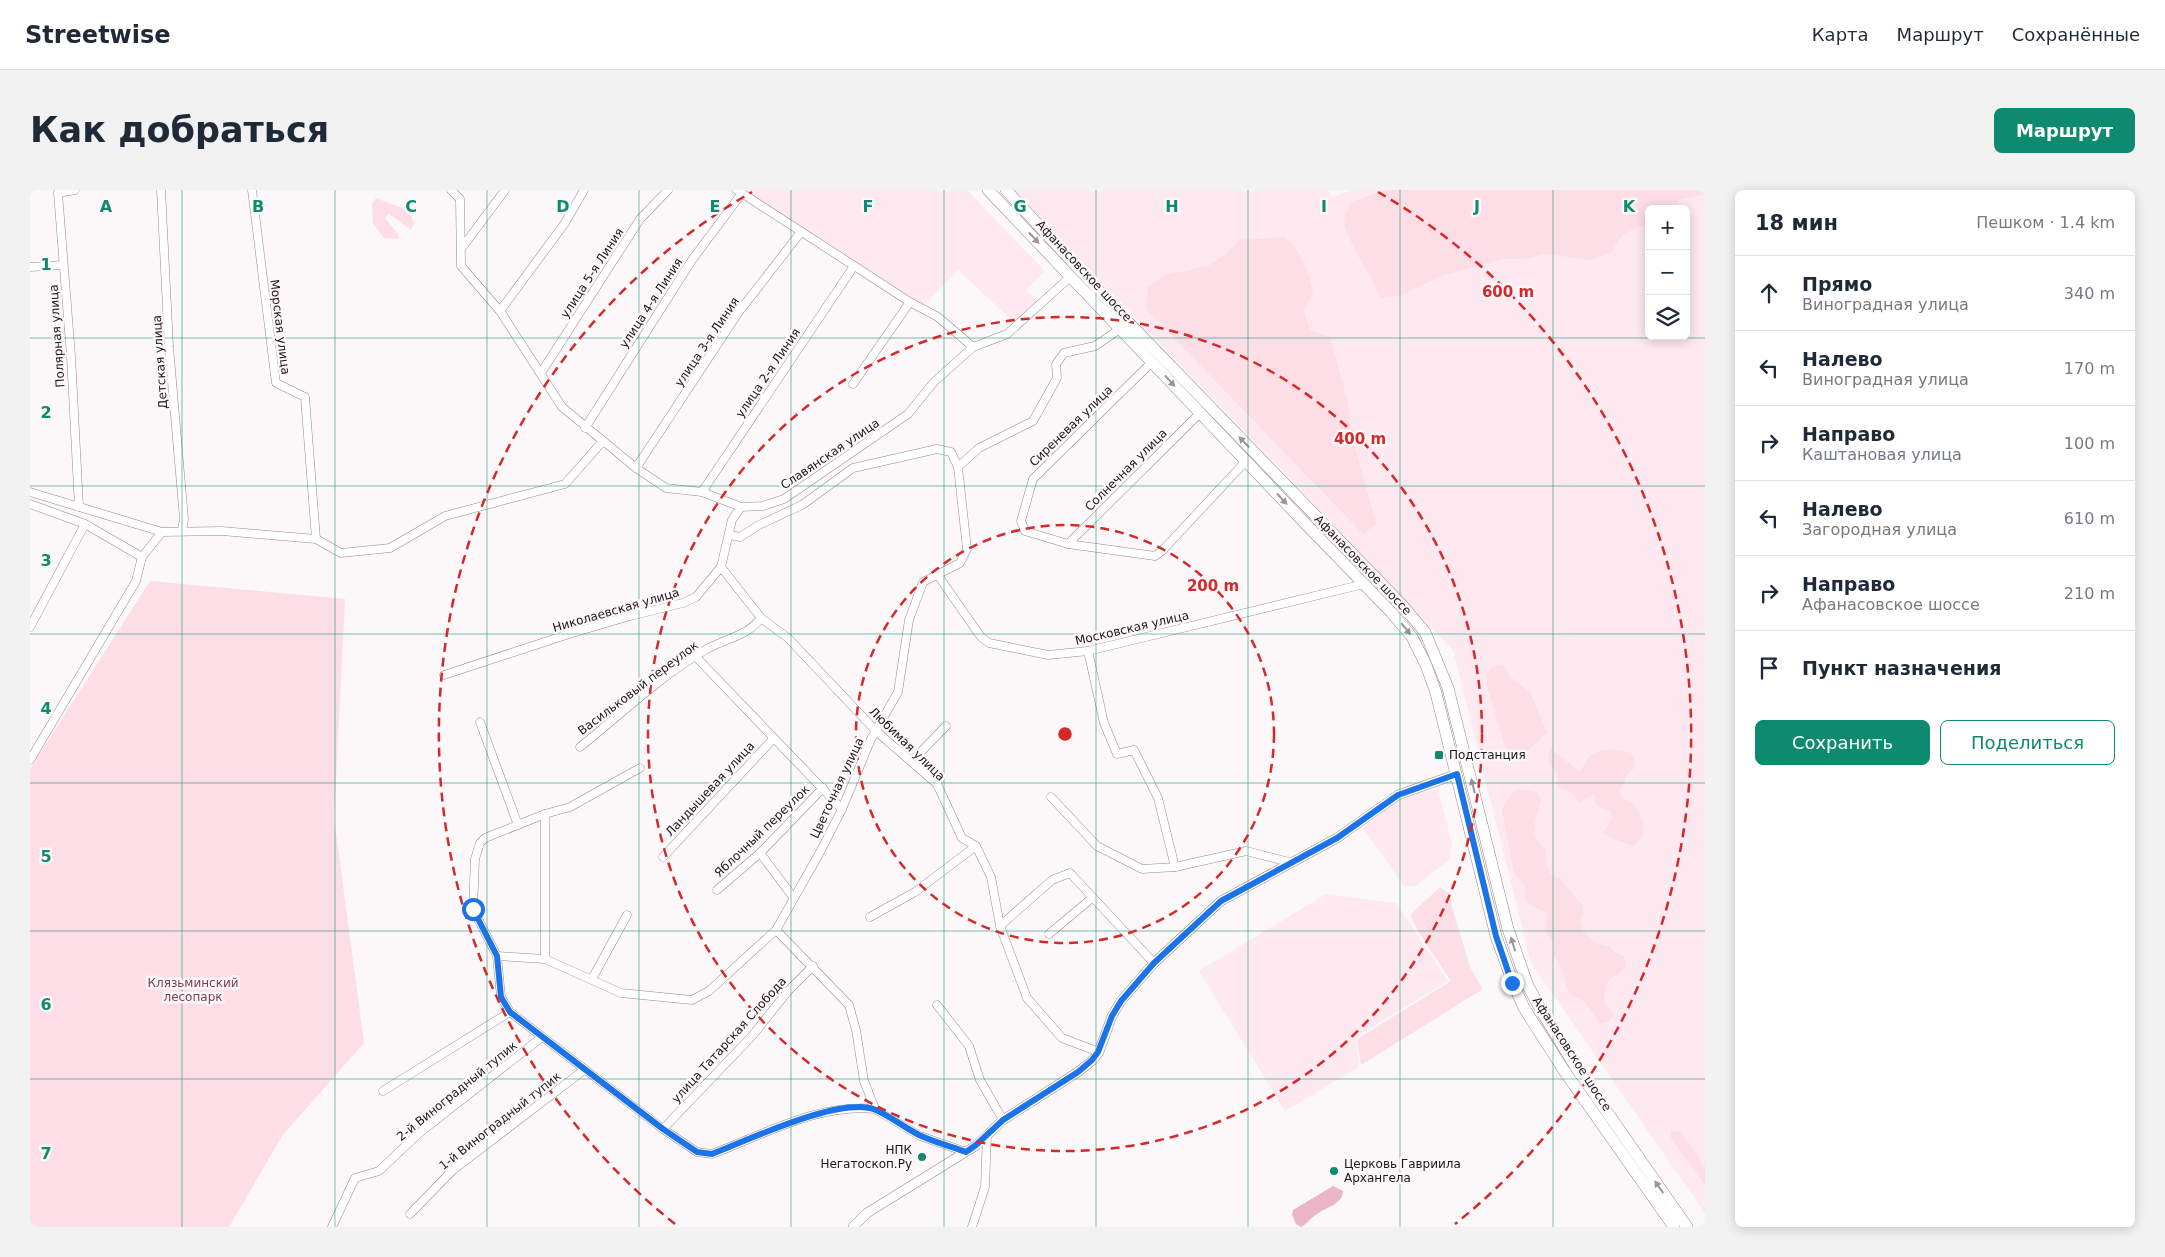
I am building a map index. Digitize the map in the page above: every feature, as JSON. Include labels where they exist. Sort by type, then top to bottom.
[{"type":"main road","name":"Афанасовское шоссе","points":[[988,190],[1364,584],[1412,637],[1426,665],[1436,693],[1496,936],[1512,983],[1524,1008],[1565,1072],[1674,1227]]},
{"type":"main road","name":"Афанасовское шоссе","points":[[1006,190],[1129,323],[1402,605],[1425,632],[1448,688],[1508,929],[1528,986],[1545,1018],[1575,1066],[1687,1227]]},
{"type":"street","name":"Полярная улица","points":[[75,190],[58,193],[79,507]]},
{"type":"street","name":"Детская улица","points":[[161,190],[169,346],[184,519],[182,531]]},
{"type":"street","name":"Морская улица","points":[[252,190],[276,383],[305,397],[316,539]]},
{"type":"street","name":"Славянская улица","points":[[451,190],[460,199],[461,266],[500,311],[562,407],[602,442],[666,488],[702,492],[741,507],[763,506],[784,499],[908,414],[934,382],[973,347],[1007,334],[1070,277]]},
{"type":"street","points":[[461,249],[505,190]]},
{"type":"street","points":[[500,311],[565,222],[584,190]]},
{"type":"street","name":"улица 5-я Линия","points":[[541,373],[640,219],[668,190]]},
{"type":"street","points":[[739,191],[910,302],[938,317],[973,347]]},
{"type":"street","name":"улица 4-я Линия","points":[[585,428],[692,260],[739,191]]},
{"type":"street","name":"улица 3-я Линия","points":[[636,468],[738,313],[801,232]]},
{"type":"street","points":[[30,267],[63,265]]},
{"type":"street","name":"улица 2-я Линия","points":[[702,492],[854,266]]},
{"type":"street","points":[[854,384],[910,302]]},
{"type":"street","points":[[730,535],[740,537],[759,525],[802,505],[853,468],[937,449],[951,452],[958,467],[979,448],[1033,421],[1057,378],[1056,364],[1064,353],[1095,346],[1120,330]]},
{"type":"street","name":"Сиреневая улица","points":[[1068,544],[1031,534],[1022,526],[1021,521],[1031,482],[1152,362]]},
{"type":"street","name":"Солнечная улица","points":[[1068,544],[1200,413]]},
{"type":"street","points":[[30,492],[162,532],[222,531],[316,539],[341,553],[390,548],[445,516],[565,484],[602,442]]},
{"type":"street","points":[[1068,544],[1152,556],[1159,554],[1246,461]]},
{"type":"street","name":"Цветочная улица","points":[[776,930],[819,854],[842,809],[871,739],[877,732],[898,692],[909,620],[923,582],[960,562],[967,549],[958,467]]},
{"type":"street","points":[[30,504],[85,524],[142,557]]},
{"type":"street","name":"Николаевская улица","points":[[444,675],[586,629],[683,603],[696,596],[721,567],[732,520],[741,507]]},
{"type":"street","points":[[30,627],[85,524]]},
{"type":"street","points":[[30,760],[136,582],[142,557],[162,532]]},
{"type":"street","name":"Любимая улица","points":[[721,567],[761,618],[788,638],[877,732],[937,784],[962,838],[976,846],[991,877],[1000,926],[1027,998],[1062,1038],[1098,1052]]},
{"type":"street","name":"Московская улица","points":[[937,574],[981,637],[989,643],[1048,655],[1088,651],[1364,584]]},
{"type":"street","name":"Васильковый переулок","points":[[580,747],[665,679],[706,650],[755,627],[761,618]]},
{"type":"street","points":[[1088,651],[1104,723],[1117,754],[1134,750],[1158,798],[1175,867]]},
{"type":"street","points":[[696,657],[842,809]]},
{"type":"street","points":[[480,722],[518,825]]},
{"type":"street","points":[[912,761],[946,726]]},
{"type":"street","name":"Ландышевая улица","points":[[663,857],[774,738]]},
{"type":"street","points":[[640,768],[570,807],[545,814],[485,838],[480,843],[475,859],[473,909],[497,956],[501,997],[510,1012],[584,1070],[697,1152],[712,1154],[781,1126],[836,1110],[855,1107],[875,1109],[920,1136],[966,1152]]},
{"type":"street","points":[[853,1227],[867,1212],[966,1152],[988,1135],[1003,1120],[1078,1072],[1098,1052],[1112,1016],[1121,1001],[1154,963],[1221,901],[1289,862],[1337,838],[1398,795],[1457,774]]},
{"type":"street","name":"Яблочный переулок","points":[[717,890],[760,853],[822,788]]},
{"type":"street","points":[[1051,798],[1098,846],[1142,869],[1175,867],[1246,851],[1289,862]]},
{"type":"street","points":[[545,814],[545,959]]},
{"type":"street","points":[[870,917],[915,892],[976,846]]},
{"type":"street","points":[[760,853],[793,897]]},
{"type":"street","points":[[1000,926],[1052,880],[1070,873],[1154,963]]},
{"type":"street","points":[[1049,934],[1092,898]]},
{"type":"street","points":[[592,979],[626,915]]},
{"type":"street","points":[[497,956],[545,959],[621,993],[692,1000],[708,991],[776,930],[849,1005],[856,1030],[864,1081],[875,1109]]},
{"type":"street","name":"улица Татарская Слобода","points":[[663,1129],[752,1036],[788,991],[813,966]]},
{"type":"street","points":[[937,1005],[969,1046],[980,1080],[1003,1120]]},
{"type":"street","points":[[383,1091],[510,1012]]},
{"type":"street","name":"2-й Виноградный тупик","points":[[332,1227],[355,1178],[379,1171],[418,1134],[542,1037]]},
{"type":"street","name":"1-й Виноградный тупик","points":[[410,1214],[453,1170],[584,1070]]},
{"type":"street","points":[[972,1227],[985,1187],[988,1135]]},
{"type":"shaded area","points":[[727,190],[967,190],[1045,271],[1026,290],[1037,301],[1013,321],[958,270],[917,312]]},
{"type":"shaded area","points":[[1014,190],[1327,190],[1332,197],[1352,190],[1705,190],[1705,1213],[1531,963],[1453,650]]},
{"type":"shaded area","points":[[1438,789],[1452,844],[1449,860],[1417,885],[1405,887],[1363,828],[1399,800]]},
{"type":"shaded area","points":[[1326,894],[1396,903],[1448,981],[1356,1037],[1359,1067],[1285,1111],[1199,971]]},
{"type":"shaded area","points":[[1333,1186],[1343,1191],[1340,1200],[1315,1215],[1301,1227],[1296,1224],[1292,1215],[1293,1210]]},
{"type":"green space","points":[[1386,190],[1705,190],[1705,194],[1678,200],[1677,205],[1645,205],[1645,228],[1641,226],[1622,235],[1611,253],[1591,260],[1546,254],[1524,259],[1503,259],[1441,276],[1402,295],[1381,298],[1345,227],[1345,216],[1351,202]]},
{"type":"green space","points":[[376,198],[410,211],[414,223],[411,230],[389,214],[385,218],[398,234],[399,239],[384,238],[373,223],[372,204]]},
{"type":"green space","points":[[1285,237],[1301,256],[1309,275],[1313,292],[1304,310],[1310,330],[1330,337],[1347,399],[1353,440],[1376,524],[1363,534],[1146,309],[1148,287],[1165,275],[1208,266],[1226,254],[1242,238]]},
{"type":"green space","name":"Клязьминский лесопарк","points":[[150,581],[345,599],[334,818],[364,1043],[282,1136],[229,1227],[30,1227],[30,769]]},
{"type":"green space","points":[[1503,664],[1511,677],[1530,693],[1547,733],[1523,755],[1512,754],[1505,747],[1487,686],[1487,675],[1493,666]]},
{"type":"green space","points":[[1551,749],[1579,771],[1588,758],[1597,752],[1615,750],[1631,753],[1635,760],[1633,770],[1626,775],[1624,784],[1619,791],[1623,799],[1630,802],[1640,813],[1643,828],[1639,841],[1633,846],[1609,837],[1603,832],[1613,818],[1610,810],[1601,808],[1595,802],[1595,793],[1580,802],[1568,790],[1559,788],[1556,773],[1548,758]]},
{"type":"green space","points":[[1518,789],[1536,792],[1541,799],[1535,819],[1534,832],[1539,843],[1545,849],[1550,874],[1559,878],[1582,904],[1583,913],[1580,921],[1583,930],[1595,943],[1609,946],[1615,953],[1624,956],[1626,966],[1609,980],[1606,987],[1604,1000],[1614,1015],[1609,1022],[1600,1024],[1585,1002],[1569,994],[1562,969],[1553,953],[1555,945],[1545,931],[1548,914],[1526,902],[1525,885],[1514,873],[1502,809],[1511,794]]},
{"type":"green space","points":[[1440,887],[1448,893],[1470,967],[1483,989],[1361,1065],[1357,1039],[1451,981],[1421,936],[1410,915]]},
{"type":"green space","points":[[1671,1131],[1681,1132],[1705,1167],[1705,1185],[1671,1139]]},
{"type":"place","name":"Подстанция","points":[[1439,755]]},
{"type":"place","name":"НПК Негатоскоп.Ру","points":[[922,1157]]},
{"type":"place","name":"Церковь Гавриила Архангела","points":[[1334,1171]]},
{"type":"route","points":[[473,909],[497,956],[501,997],[510,1012],[663,1129],[697,1152],[705,1155],[712,1154],[781,1126],[836,1110],[855,1107],[875,1109],[920,1136],[966,1152],[1003,1120],[1078,1072],[1092,1060],[1098,1052],[1112,1016],[1121,1001],[1154,963],[1221,901],[1289,862],[1337,838],[1398,795],[1413,788],[1457,774],[1496,936],[1512,983]]}]
